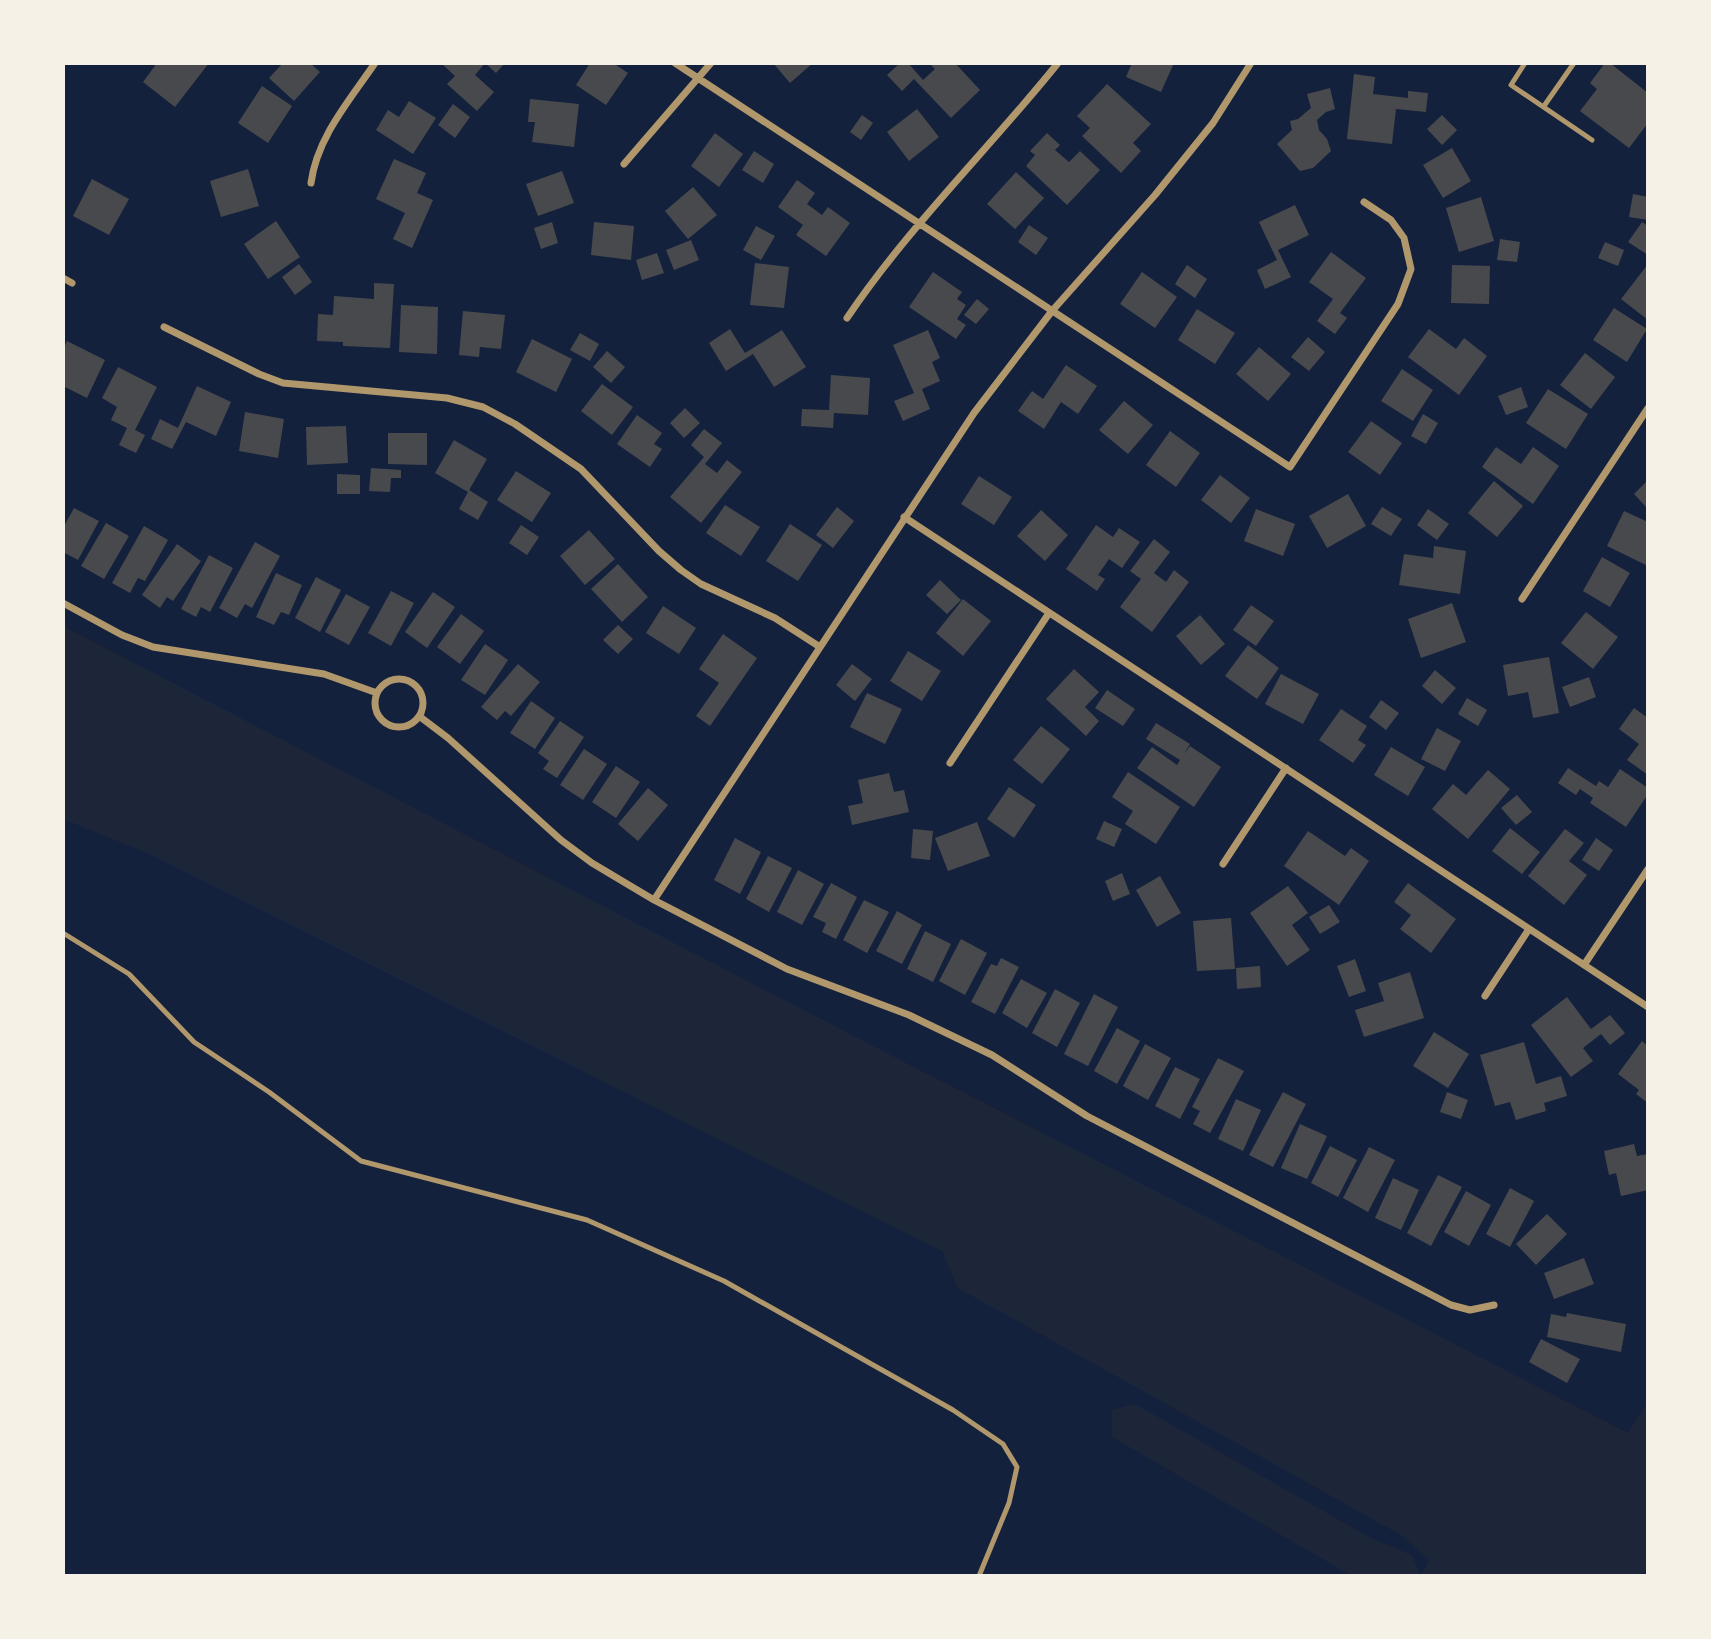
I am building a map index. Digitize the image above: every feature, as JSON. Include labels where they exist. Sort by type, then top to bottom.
[{"type":"street","points":[[311,183],[314,163],[323,141],[375,63]]},
{"type":"street","points":[[675,63],[1290,467],[1398,303],[1411,269],[1404,238],[1391,220],[1364,202]]},
{"type":"street","points":[[624,164],[711,63]]},
{"type":"street","points":[[847,318],[870,283],[919,223],[1058,63]]},
{"type":"street","points":[[654,900],[974,413],[1052,311],[1155,195],[1213,123],[1251,63]]},
{"type":"street","points":[[63,278],[72,283]]},
{"type":"street","points":[[164,327],[283,383],[447,398],[483,407],[515,424],[581,469],[659,551],[681,570],[701,584],[775,618],[820,647]]},
{"type":"street","points":[[1522,599],[1647,411]]},
{"type":"street","points":[[904,517],[1648,1007]]},
{"type":"street","points":[[63,603],[122,635],[153,647],[324,674],[377,693]]},
{"type":"street","points":[[950,763],[1049,612]]},
{"type":"street","points":[[406,680],[419,691],[422,699],[419,716],[405,726],[388,724],[376,711],[377,693],[389,681],[406,680]]},
{"type":"street","points":[[419,716],[561,841],[654,900],[788,968],[909,1015],[992,1055],[1087,1116],[1451,1305],[1470,1310],[1494,1305]]},
{"type":"street","points":[[1223,864],[1286,768]]},
{"type":"street","points":[[1584,965],[1648,869]]},
{"type":"street","points":[[1485,996],[1529,929]]},
{"type":"lane","points":[[1525,63],[1511,85],[1592,139]]},
{"type":"lane","points":[[1544,106],[1574,63]]},
{"type":"lane","points":[[63,933],[129,974],[194,1042],[269,1092],[361,1161],[587,1220],[612,1231],[724,1282],[953,1410],[1003,1444],[1017,1467],[1009,1503],[979,1576]]},
{"type":"shaded area","points":[[63,626],[1628,1433],[1648,1401],[1648,1576],[1421,1576],[1429,1560],[1401,1535],[958,1288],[942,1251],[145,852],[63,819]]},
{"type":"shaded area","points":[[1135,1404],[1371,1538],[1412,1555],[1421,1576],[1352,1576],[1112,1437],[1112,1410]]},
{"type":"building","points":[[157,63],[209,63],[175,107],[143,82]]},
{"type":"building","points":[[283,63],[310,63],[320,72],[294,101],[269,78]]},
{"type":"building","points":[[441,63],[485,63],[475,75],[494,92],[477,111],[447,84],[455,76]]},
{"type":"building","points":[[485,63],[505,63],[496,73]]},
{"type":"building","points":[[590,63],[613,63],[628,73],[606,105],[576,85]]},
{"type":"building","points":[[773,63],[813,63],[790,83]]},
{"type":"building","points":[[900,63],[908,63],[923,80],[935,69],[929,63],[955,63],[980,90],[951,118],[914,79],[902,91],[887,75]]},
{"type":"building","points":[[1132,63],[1174,63],[1161,92],[1126,77]]},
{"type":"building","points":[[1605,63],[1610,63],[1648,93],[1648,123],[1629,148],[1580,111],[1597,89],[1590,83]]},
{"type":"building","points":[[1354,74],[1375,77],[1373,94],[1408,98],[1408,91],[1428,93],[1426,112],[1396,109],[1392,144],[1347,139]]},
{"type":"building","points":[[1107,84],[1151,124],[1133,143],[1141,151],[1121,173],[1082,136],[1090,128],[1077,116]]},
{"type":"building","points":[[262,86],[292,106],[268,143],[238,123]]},
{"type":"building","points":[[1330,88],[1335,109],[1326,112],[1317,120],[1319,130],[1327,139],[1331,151],[1313,168],[1300,171],[1277,144],[1292,130],[1290,121],[1298,119],[1311,108],[1307,94]]},
{"type":"building","points":[[530,99],[579,104],[574,147],[532,142],[535,122],[528,122]]},
{"type":"building","points":[[409,101],[436,118],[413,154],[376,130],[388,110],[399,117]]},
{"type":"building","points":[[453,104],[470,117],[455,138],[438,125]]},
{"type":"building","points":[[917,109],[939,137],[909,161],[887,132]]},
{"type":"building","points":[[862,115],[873,123],[861,140],[850,132]]},
{"type":"building","points":[[1442,115],[1457,130],[1442,145],[1427,129]]},
{"type":"building","points":[[715,133],[743,154],[719,187],[691,166]]},
{"type":"building","points":[[1047,133],[1060,145],[1055,150],[1069,162],[1080,151],[1100,170],[1067,205],[1026,166],[1035,155],[1030,151]]},
{"type":"building","points":[[1452,148],[1471,181],[1443,198],[1423,165]]},
{"type":"building","points":[[754,151],[774,164],[763,183],[742,170]]},
{"type":"building","points":[[394,159],[426,173],[417,193],[433,200],[412,248],[393,239],[405,213],[376,199]]},
{"type":"building","points":[[248,169],[259,206],[221,217],[210,181]]},
{"type":"building","points":[[562,171],[574,203],[538,216],[526,184]]},
{"type":"building","points":[[1016,172],[1044,198],[1015,229],[987,204]]},
{"type":"building","points":[[92,179],[129,199],[109,235],[73,216]]},
{"type":"building","points":[[797,180],[815,193],[807,204],[822,215],[828,207],[850,223],[826,256],[796,235],[803,225],[778,207]]},
{"type":"building","points":[[693,187],[717,215],[688,239],[665,211]]},
{"type":"building","points":[[1633,194],[1648,197],[1648,220],[1629,217]]},
{"type":"building","points":[[1481,197],[1494,241],[1459,252],[1446,208]]},
{"type":"building","points":[[1295,205],[1309,235],[1278,250],[1291,277],[1265,289],[1257,270],[1277,260],[1259,222]]},
{"type":"building","points":[[276,221],[300,257],[268,279],[244,244]]},
{"type":"building","points":[[552,222],[558,243],[541,249],[534,228]]},
{"type":"building","points":[[594,222],[634,226],[631,260],[591,255]]},
{"type":"building","points":[[1642,222],[1648,226],[1648,255],[1628,242]]},
{"type":"building","points":[[1029,225],[1048,238],[1036,255],[1018,242]]},
{"type":"building","points":[[756,226],[775,236],[761,260],[743,250]]},
{"type":"building","points":[[1500,239],[1520,242],[1517,262],[1497,260]]},
{"type":"building","points":[[691,240],[699,260],[674,270],[666,250]]},
{"type":"building","points":[[1605,242],[1624,250],[1618,266],[1598,258]]},
{"type":"building","points":[[1331,252],[1366,278],[1340,313],[1347,318],[1335,334],[1317,321],[1333,299],[1309,282]]},
{"type":"building","points":[[657,253],[664,273],[642,280],[636,260]]},
{"type":"building","points":[[755,263],[789,267],[784,308],[750,305]]},
{"type":"building","points":[[299,264],[312,282],[295,295],[282,277]]},
{"type":"building","points":[[1648,264],[1648,320],[1621,299]]},
{"type":"building","points":[[1187,265],[1207,279],[1195,298],[1175,284]]},
{"type":"building","points":[[1452,265],[1490,266],[1489,304],[1451,303]]},
{"type":"building","points":[[933,272],[962,292],[957,299],[966,305],[957,319],[966,325],[956,339],[909,307]]},
{"type":"building","points":[[1142,272],[1177,297],[1155,328],[1120,304]]},
{"type":"building","points":[[374,283],[394,284],[390,348],[343,346],[343,342],[317,341],[318,314],[333,315],[334,296],[374,299]]},
{"type":"building","points":[[977,299],[989,309],[976,324],[964,315]]},
{"type":"building","points":[[401,305],[438,307],[437,354],[399,352]]},
{"type":"building","points":[[1614,308],[1647,329],[1627,362],[1593,340]]},
{"type":"building","points":[[1197,309],[1235,333],[1215,364],[1178,340]]},
{"type":"building","points":[[463,311],[505,315],[501,349],[480,347],[479,357],[459,355]]},
{"type":"building","points":[[730,329],[745,353],[782,330],[806,367],[774,387],[753,354],[726,371],[709,343]]},
{"type":"building","points":[[1429,329],[1456,349],[1464,338],[1487,356],[1459,395],[1408,357]]},
{"type":"building","points":[[928,330],[940,358],[932,362],[940,381],[922,389],[930,409],[903,421],[894,401],[914,393],[893,345]]},
{"type":"building","points":[[580,333],[599,344],[590,361],[570,350]]},
{"type":"building","points":[[1308,337],[1325,352],[1309,371],[1291,357]]},
{"type":"building","points":[[532,339],[572,359],[556,392],[516,372]]},
{"type":"building","points":[[67,341],[105,360],[87,398],[63,386],[63,350]]},
{"type":"building","points":[[1259,347],[1291,374],[1268,401],[1236,374]]},
{"type":"building","points":[[607,351],[625,367],[611,383],[593,367]]},
{"type":"building","points":[[1585,353],[1615,377],[1591,409],[1560,385]]},
{"type":"building","points":[[1066,365],[1097,386],[1078,414],[1061,402],[1044,429],[1018,411],[1032,391],[1043,399]]},
{"type":"building","points":[[118,367],[157,387],[135,430],[145,435],[136,453],[119,445],[127,428],[111,420],[117,407],[102,398]]},
{"type":"building","points":[[1402,369],[1433,390],[1413,421],[1381,401]]},
{"type":"building","points":[[831,375],[870,378],[868,415],[834,413],[833,428],[801,426],[802,409],[829,410]]},
{"type":"building","points":[[602,384],[633,407],[612,435],[581,411]]},
{"type":"building","points":[[197,386],[231,402],[216,436],[186,422],[172,449],[151,439],[160,419],[178,428]]},
{"type":"building","points":[[1521,387],[1528,407],[1506,415],[1498,396]]},
{"type":"building","points":[[1548,389],[1588,414],[1566,449],[1526,423]]},
{"type":"building","points":[[1124,401],[1153,425],[1128,454],[1099,430]]},
{"type":"building","points":[[685,408],[700,423],[684,438],[670,423]]},
{"type":"building","points":[[245,412],[284,419],[278,458],[239,451]]},
{"type":"building","points":[[1423,414],[1438,423],[1426,444],[1411,436]]},
{"type":"building","points":[[637,415],[662,433],[654,444],[662,449],[650,467],[617,444]]},
{"type":"building","points":[[1371,421],[1402,443],[1380,475],[1348,452]]},
{"type":"building","points":[[346,426],[348,463],[307,465],[306,427]]},
{"type":"building","points":[[704,429],[722,443],[705,464],[717,473],[727,460],[742,472],[701,523],[670,497],[704,457],[691,445]]},
{"type":"building","points":[[1170,431],[1200,453],[1176,487],[1146,465]]},
{"type":"building","points":[[388,433],[427,433],[427,465],[388,464]]},
{"type":"building","points":[[454,440],[487,459],[468,492],[435,473]]},
{"type":"building","points":[[1496,447],[1521,464],[1533,447],[1559,466],[1533,504],[1482,467]]},
{"type":"building","points":[[371,468],[401,470],[401,478],[391,478],[390,492],[369,491]]},
{"type":"building","points":[[516,471],[551,493],[532,522],[497,500]]},
{"type":"building","points":[[337,474],[360,475],[360,494],[337,494]]},
{"type":"building","points":[[1220,475],[1250,498],[1231,523],[1201,500]]},
{"type":"building","points":[[979,476],[1012,497],[994,525],[961,504]]},
{"type":"building","points":[[1648,480],[1648,509],[1634,494]]},
{"type":"building","points":[[1494,481],[1523,506],[1497,537],[1468,513]]},
{"type":"building","points":[[469,490],[488,502],[478,520],[459,509]]},
{"type":"building","points":[[1348,494],[1366,526],[1327,548],[1309,516]]},
{"type":"building","points":[[725,505],[760,527],[741,556],[706,533]]},
{"type":"building","points":[[837,507],[854,521],[833,548],[816,535]]},
{"type":"building","points":[[1382,507],[1402,519],[1391,536],[1371,524]]},
{"type":"building","points":[[74,508],[99,521],[78,560],[63,552],[63,528]]},
{"type":"building","points":[[1256,509],[1295,524],[1283,556],[1244,541]]},
{"type":"building","points":[[1428,509],[1449,524],[1437,540],[1417,525]]},
{"type":"building","points":[[1041,510],[1068,535],[1045,561],[1017,536]]},
{"type":"building","points":[[1624,511],[1648,522],[1648,566],[1607,546]]},
{"type":"building","points":[[106,523],[129,536],[104,579],[81,566]]},
{"type":"building","points":[[790,524],[822,545],[798,581],[766,561]]},
{"type":"building","points":[[521,525],[539,537],[527,555],[509,543]]},
{"type":"building","points":[[1096,525],[1113,537],[1119,528],[1140,542],[1122,568],[1109,559],[1098,575],[1105,579],[1097,591],[1066,569]]},
{"type":"building","points":[[144,526],[168,540],[145,581],[138,578],[130,593],[112,583]]},
{"type":"building","points":[[589,530],[615,559],[585,585],[560,556]]},
{"type":"building","points":[[1154,539],[1170,552],[1154,573],[1166,582],[1174,570],[1189,582],[1152,632],[1120,607],[1141,579],[1130,571]]},
{"type":"building","points":[[255,542],[280,556],[252,608],[245,604],[237,618],[219,608]]},
{"type":"building","points":[[177,544],[201,561],[173,601],[167,597],[160,608],[142,595]]},
{"type":"building","points":[[1434,546],[1466,551],[1460,594],[1399,585],[1404,554],[1433,558]]},
{"type":"building","points":[[209,555],[233,568],[210,612],[201,607],[196,617],[181,609]]},
{"type":"building","points":[[1602,557],[1630,573],[1610,607],[1583,591]]},
{"type":"building","points":[[618,564],[648,597],[622,622],[591,589]]},
{"type":"building","points":[[276,573],[302,585],[289,615],[281,612],[274,625],[256,617]]},
{"type":"building","points":[[316,577],[341,590],[320,632],[295,618]]},
{"type":"building","points":[[940,580],[961,600],[947,614],[926,595]]},
{"type":"building","points":[[391,591],[414,603],[391,646],[368,633]]},
{"type":"building","points":[[433,592],[455,607],[427,648],[405,632]]},
{"type":"building","points":[[346,594],[370,607],[349,645],[325,632]]},
{"type":"building","points":[[963,599],[991,621],[963,656],[936,633]]},
{"type":"building","points":[[1452,603],[1466,642],[1421,658],[1408,619]]},
{"type":"building","points":[[1251,605],[1274,621],[1256,646],[1233,630]]},
{"type":"building","points":[[663,606],[696,628],[679,654],[646,633]]},
{"type":"building","points":[[1586,612],[1618,637],[1593,669],[1561,643]]},
{"type":"building","points":[[461,614],[484,631],[460,664],[437,647]]},
{"type":"building","points":[[1200,615],[1225,644],[1201,665],[1176,636]]},
{"type":"building","points":[[618,625],[633,639],[618,654],[603,640]]},
{"type":"building","points":[[723,634],[757,658],[710,726],[696,716],[719,683],[699,669]]},
{"type":"building","points":[[485,644],[508,660],[485,695],[461,680]]},
{"type":"building","points":[[1248,645],[1279,668],[1257,699],[1225,676]]},
{"type":"building","points":[[908,651],[941,671],[922,701],[890,681]]},
{"type":"building","points":[[1549,657],[1559,713],[1533,718],[1528,692],[1508,696],[1503,665]]},
{"type":"building","points":[[518,664],[540,682],[511,716],[505,711],[497,720],[481,707]]},
{"type":"building","points":[[852,664],[872,679],[855,701],[836,685]]},
{"type":"building","points":[[1074,669],[1099,692],[1085,707],[1099,721],[1086,736],[1046,699]]},
{"type":"building","points":[[1435,670],[1456,688],[1442,704],[1422,686]]},
{"type":"building","points":[[1281,674],[1319,694],[1303,724],[1265,704]]},
{"type":"building","points":[[1589,677],[1596,697],[1570,707],[1562,687]]},
{"type":"building","points":[[1107,690],[1135,709],[1123,726],[1095,708]]},
{"type":"building","points":[[867,693],[902,709],[885,744],[850,727]]},
{"type":"building","points":[[1467,698],[1487,710],[1478,726],[1458,714]]},
{"type":"building","points":[[1381,700],[1399,713],[1386,730],[1369,717]]},
{"type":"building","points":[[531,701],[555,718],[535,749],[510,733]]},
{"type":"building","points":[[1634,708],[1648,718],[1648,775],[1627,760],[1639,744],[1619,729]]},
{"type":"building","points":[[1341,709],[1367,726],[1358,740],[1366,745],[1353,763],[1319,740]]},
{"type":"building","points":[[560,721],[584,737],[557,778],[543,769],[549,761],[538,753]]},
{"type":"building","points":[[1156,723],[1190,744],[1184,754],[1190,746],[1221,767],[1194,807],[1137,768],[1152,747],[1177,765],[1180,760],[1146,739]]},
{"type":"building","points":[[1041,726],[1070,749],[1042,784],[1013,760]]},
{"type":"building","points":[[1437,728],[1461,741],[1445,771],[1421,759]]},
{"type":"building","points":[[1391,747],[1425,767],[1408,796],[1374,775]]},
{"type":"building","points":[[584,749],[607,764],[583,800],[560,785]]},
{"type":"building","points":[[616,766],[640,782],[616,818],[592,802]]},
{"type":"building","points":[[1568,768],[1596,786],[1599,781],[1608,787],[1620,769],[1648,788],[1648,794],[1626,827],[1590,803],[1593,798],[1580,789],[1576,795],[1558,783]]},
{"type":"building","points":[[1488,770],[1510,789],[1468,839],[1432,809],[1453,784],[1466,795]]},
{"type":"building","points":[[1128,772],[1180,807],[1156,844],[1125,824],[1133,811],[1112,797]]},
{"type":"building","points":[[889,773],[894,792],[904,790],[909,812],[852,825],[848,806],[863,803],[858,780]]},
{"type":"building","points":[[1009,787],[1036,805],[1014,838],[987,819]]},
{"type":"building","points":[[648,788],[668,805],[638,841],[618,824]]},
{"type":"building","points":[[1517,795],[1532,812],[1516,825],[1501,808]]},
{"type":"building","points":[[1104,821],[1122,829],[1114,847],[1096,839]]},
{"type":"building","points":[[977,822],[990,856],[948,871],[935,838]]},
{"type":"building","points":[[1510,828],[1540,852],[1522,874],[1492,851]]},
{"type":"building","points":[[913,829],[933,831],[930,860],[911,858]]},
{"type":"building","points":[[1565,829],[1584,843],[1569,861],[1587,875],[1564,905],[1528,876]]},
{"type":"building","points":[[1308,831],[1345,856],[1351,848],[1369,861],[1339,905],[1284,866]]},
{"type":"building","points":[[735,838],[761,852],[740,894],[714,880]]},
{"type":"building","points":[[1596,838],[1613,850],[1599,871],[1582,860]]},
{"type":"building","points":[[768,856],[792,868],[769,912],[746,899]]},
{"type":"building","points":[[798,870],[824,884],[802,925],[777,912]]},
{"type":"building","points":[[1122,873],[1130,894],[1113,901],[1105,881]]},
{"type":"building","points":[[1160,876],[1181,913],[1157,927],[1136,890]]},
{"type":"building","points":[[831,883],[857,897],[836,939],[822,932],[826,923],[813,917]]},
{"type":"building","points":[[1408,883],[1456,919],[1431,953],[1400,929],[1411,915],[1394,902]]},
{"type":"building","points":[[1288,886],[1308,913],[1292,925],[1310,950],[1287,966],[1250,913]]},
{"type":"building","points":[[864,900],[889,912],[867,953],[843,940]]},
{"type":"building","points":[[1329,905],[1340,922],[1320,934],[1309,917]]},
{"type":"building","points":[[897,911],[922,925],[902,964],[876,951]]},
{"type":"building","points":[[1231,918],[1235,969],[1197,971],[1193,921]]},
{"type":"building","points":[[925,931],[951,944],[933,982],[907,969]]},
{"type":"building","points":[[961,939],[987,953],[965,995],[939,981]]},
{"type":"building","points":[[1001,958],[1019,967],[995,1014],[971,1002],[991,964],[997,966]]},
{"type":"building","points":[[1355,959],[1366,991],[1349,997],[1337,966]]},
{"type":"building","points":[[1260,966],[1261,987],[1237,989],[1236,968]]},
{"type":"building","points":[[1410,972],[1424,1018],[1364,1037],[1355,1010],[1384,1001],[1378,983]]},
{"type":"building","points":[[1021,979],[1047,993],[1027,1028],[1002,1013]]},
{"type":"building","points":[[1055,989],[1080,1003],[1057,1047],[1032,1033]]},
{"type":"building","points":[[1094,994],[1118,1007],[1088,1066],[1064,1054]]},
{"type":"building","points":[[1567,997],[1591,1029],[1610,1015],[1625,1033],[1610,1045],[1601,1034],[1583,1048],[1593,1061],[1571,1077],[1531,1025]]},
{"type":"building","points":[[1117,1028],[1140,1041],[1117,1084],[1094,1071]]},
{"type":"building","points":[[1434,1032],[1469,1054],[1448,1088],[1413,1066]]},
{"type":"building","points":[[1642,1041],[1648,1046],[1648,1103],[1636,1094],[1639,1090],[1618,1074]]},
{"type":"building","points":[[1524,1042],[1536,1084],[1561,1076],[1567,1096],[1544,1103],[1546,1111],[1516,1120],[1510,1102],[1495,1106],[1480,1055]]},
{"type":"building","points":[[1145,1044],[1171,1058],[1148,1100],[1123,1086]]},
{"type":"building","points":[[1218,1058],[1244,1071],[1210,1133],[1193,1124],[1200,1111],[1192,1107]]},
{"type":"building","points":[[1175,1067],[1200,1079],[1180,1119],[1155,1106]]},
{"type":"building","points":[[1283,1092],[1306,1104],[1273,1167],[1249,1155]]},
{"type":"building","points":[[1447,1092],[1468,1100],[1461,1119],[1440,1112]]},
{"type":"building","points":[[1236,1099],[1261,1110],[1243,1151],[1218,1139]]},
{"type":"building","points":[[1300,1124],[1327,1136],[1307,1179],[1281,1168]]},
{"type":"building","points":[[1634,1144],[1637,1156],[1648,1154],[1648,1190],[1621,1196],[1616,1173],[1609,1175],[1604,1151]]},
{"type":"building","points":[[1330,1146],[1357,1160],[1338,1197],[1311,1183]]},
{"type":"building","points":[[1369,1147],[1395,1160],[1368,1212],[1343,1198]]},
{"type":"building","points":[[1438,1175],[1462,1187],[1431,1246],[1407,1233]]},
{"type":"building","points":[[1393,1178],[1419,1190],[1401,1230],[1375,1218]]},
{"type":"building","points":[[1510,1188],[1534,1201],[1510,1247],[1486,1234]]},
{"type":"building","points":[[1466,1191],[1491,1205],[1469,1246],[1444,1232]]},
{"type":"building","points":[[1547,1214],[1567,1234],[1536,1265],[1516,1244]]},
{"type":"building","points":[[1584,1258],[1594,1284],[1554,1299],[1544,1273]]},
{"type":"building","points":[[1567,1313],[1626,1324],[1621,1352],[1547,1337],[1551,1314],[1566,1317]]},
{"type":"building","points":[[1541,1339],[1580,1359],[1567,1383],[1529,1362]]}]
